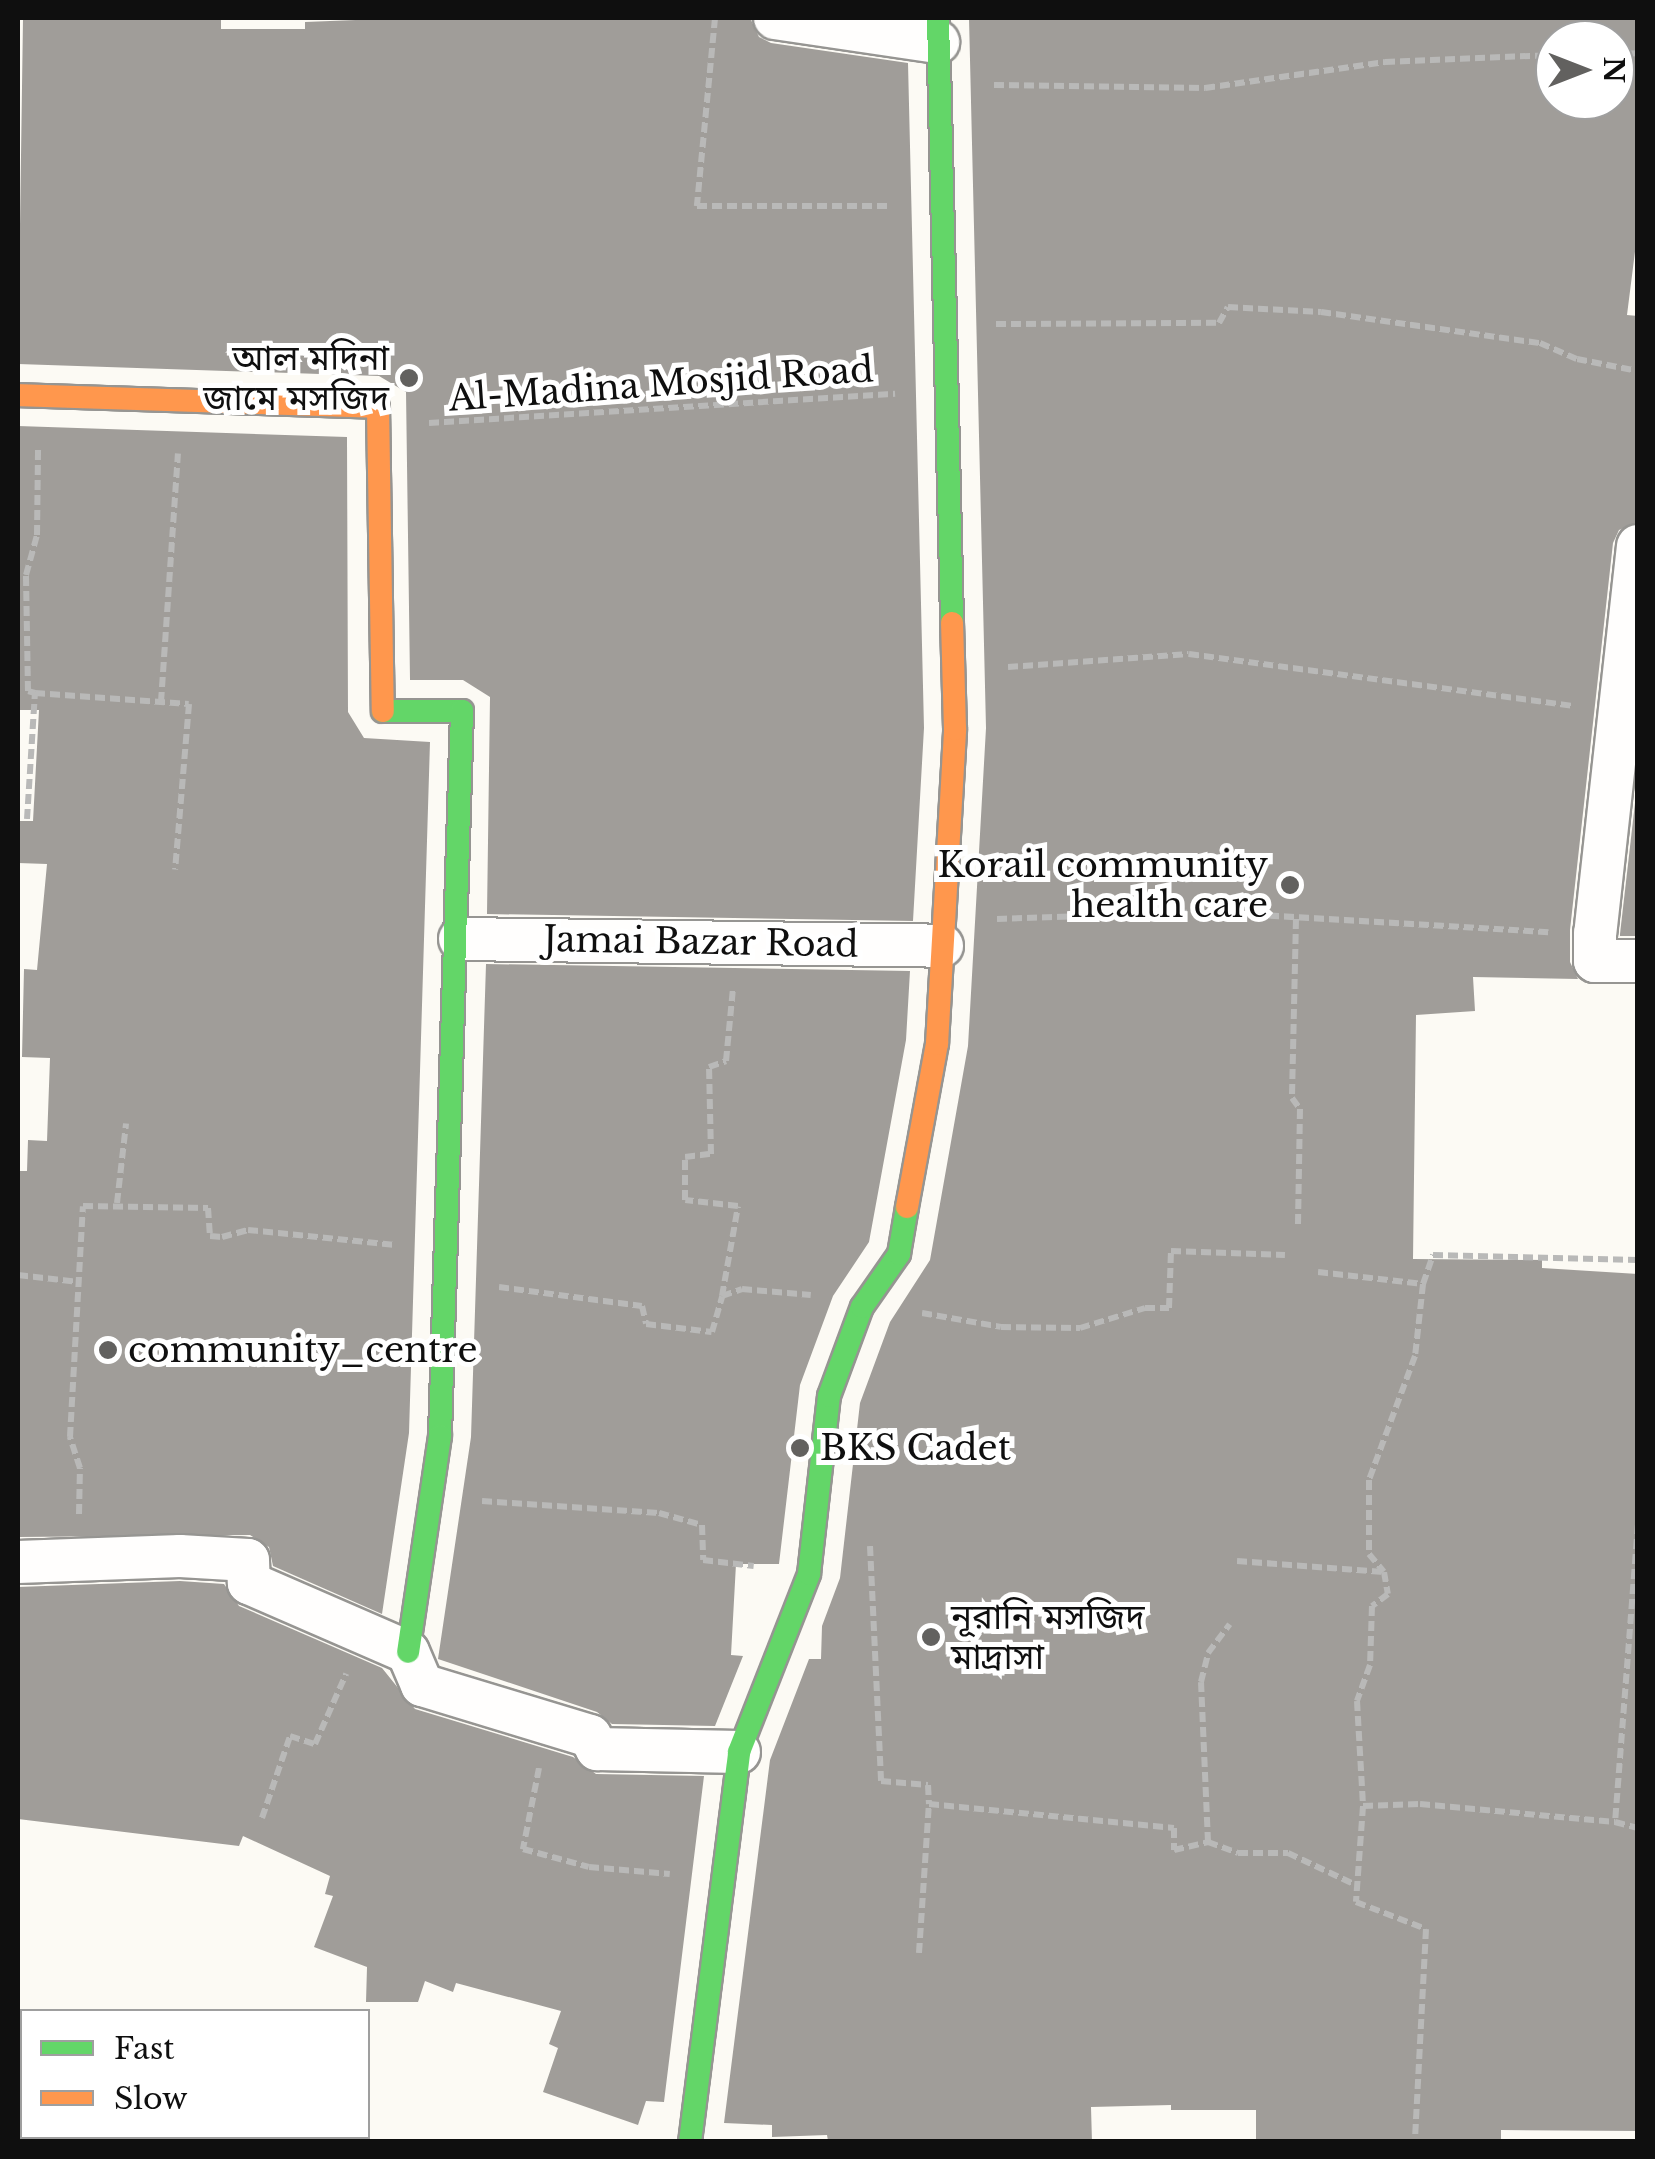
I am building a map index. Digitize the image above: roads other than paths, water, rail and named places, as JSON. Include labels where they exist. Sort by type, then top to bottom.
[{"type":"street","points":[[690,2142],[739,1752],[810,1574],[826,1413],[862,1307],[899,1254],[937,1044],[942,934],[952,669],[938,48],[775,18]]},
{"type":"street","points":[[18,394],[378,406],[379,712],[462,710],[460,940],[440,1436],[428,1495],[408,1652],[422,1685],[590,1736],[597,1749],[739,1752]]},
{"type":"street","points":[[1638,546],[1616,710],[1594,947],[1638,961]]},
{"type":"street","name":"Jamai Bazar Road","points":[[460,940],[734,942],[942,934]]},
{"type":"street","points":[[18,1562],[248,1560],[248,1583],[408,1652]]},
{"type":"water","points":[[18,2029],[20,2139],[368,2141],[18,2141]]},
{"type":"place","name":"আল মদিনা জামে মসজিদ","points":[[409,378]]},
{"type":"place","name":"Korail community health care","points":[[1290,885]]},
{"type":"place","name":"community_centre","points":[[108,1350]]},
{"type":"place","name":"BKS Cadet","points":[[800,1448]]},
{"type":"place","name":"নূরানি মসজিদ মাদ্রাসা","points":[[931,1637]]}]
